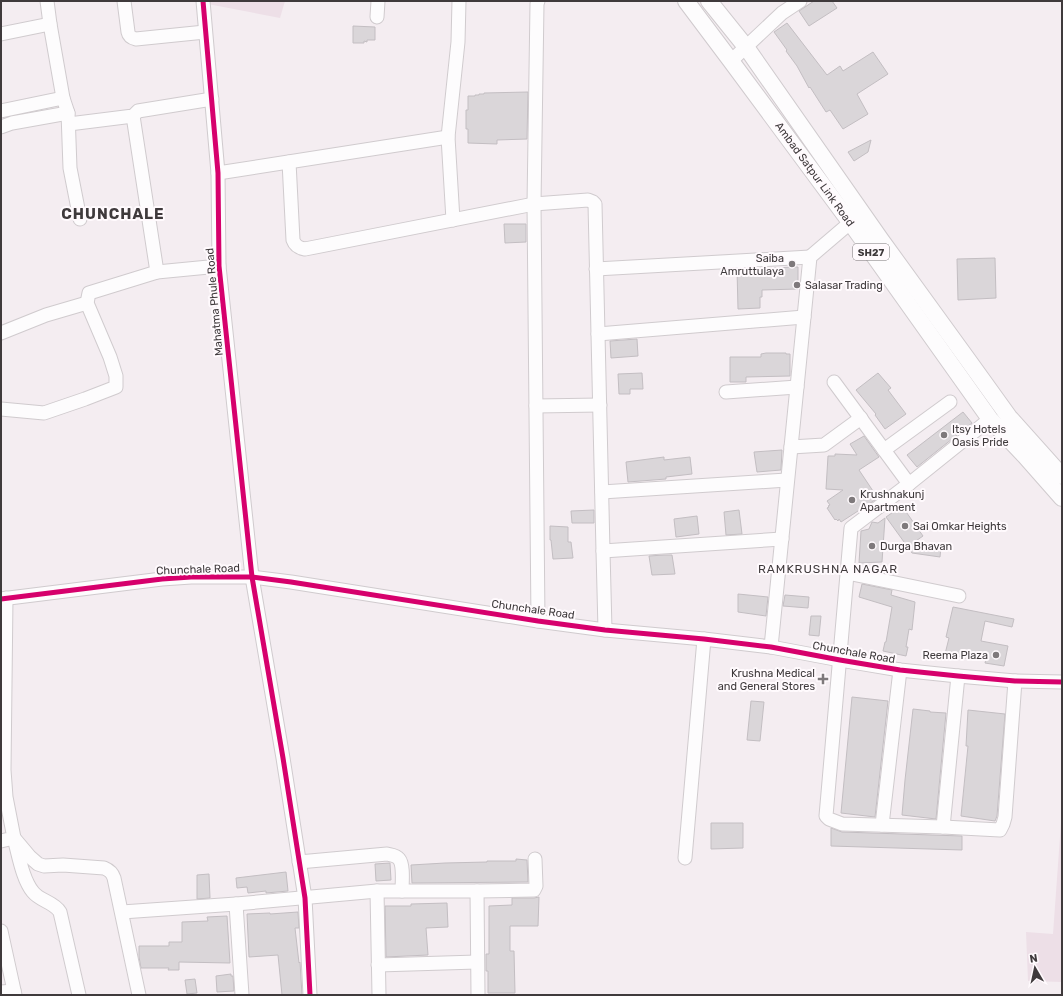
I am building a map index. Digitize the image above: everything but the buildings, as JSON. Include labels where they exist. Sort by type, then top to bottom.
[{"type":"main road","name":"Ambad Satpur Link Road","points":[[686,1],[731,61],[856,218],[1009,417],[1062,476]]},
{"type":"main road","name":"Ambad Satpur Link Road","points":[[709,1],[746,47],[856,218],[990,419],[1062,498]]},
{"type":"street","points":[[47,1],[63,98],[68,119],[70,168],[80,219]]},
{"type":"street","points":[[124,1],[128,32],[132,38],[136,39],[205,32]]},
{"type":"street","name":"Mahatma Phule Road","points":[[203,1],[218,173],[219,266],[252,577],[283,758],[304,898],[310,995]]},
{"type":"street","points":[[378,1],[378,18]]},
{"type":"street","points":[[453,220],[448,137],[458,42],[459,1]]},
{"type":"street","points":[[538,1],[534,204],[538,621]]},
{"type":"street","points":[[731,61],[782,13],[800,1]]},
{"type":"street","points":[[1,34],[50,24]]},
{"type":"street","points":[[1,111],[63,98]]},
{"type":"street","points":[[1,127],[12,123],[133,116],[138,111],[212,99]]},
{"type":"street","points":[[133,116],[157,272]]},
{"type":"street","points":[[218,173],[448,137]]},
{"type":"street","points":[[289,162],[293,240],[294,243],[300,248],[534,204],[588,200],[593,202],[600,405],[605,630]]},
{"type":"street","points":[[596,269],[810,257],[856,218]]},
{"type":"street","points":[[771,647],[810,257]]},
{"type":"street","points":[[1,409],[44,414],[116,386],[116,376],[110,357],[87,303],[89,293],[157,272],[219,266]]},
{"type":"street","points":[[1,333],[46,315],[87,303]]},
{"type":"street","points":[[598,334],[804,316]]},
{"type":"street","points":[[834,382],[909,484]]},
{"type":"street","points":[[726,392],[797,387]]},
{"type":"street","points":[[884,450],[950,402]]},
{"type":"street","points":[[536,406],[600,405]]},
{"type":"street","points":[[791,448],[824,445],[861,418]]},
{"type":"street","points":[[990,419],[851,528],[826,816],[829,819],[842,824],[1000,830],[1003,824],[1006,809],[1016,681]]},
{"type":"street","points":[[602,492],[787,480]]},
{"type":"street","points":[[604,551],[782,539]]},
{"type":"street","points":[[847,573],[959,596]]},
{"type":"street","name":"Chunchale Road","points":[[3,598],[162,580],[214,576],[252,577],[326,587],[538,621],[605,630],[771,647],[900,670],[1016,681],[1062,682]]},
{"type":"street","points":[[3,598],[4,770],[7,840],[32,892],[41,899],[55,906],[60,912],[79,995]]},
{"type":"street","points":[[685,858],[704,639]]},
{"type":"street","points":[[882,825],[900,670]]},
{"type":"street","points":[[943,827],[958,676]]},
{"type":"street","points":[[7,840],[38,864],[44,866],[83,866],[104,868],[112,872],[139,995]]},
{"type":"street","points":[[299,862],[387,854],[393,855],[401,862],[402,891]]},
{"type":"street","points":[[122,912],[236,904],[377,891],[534,890],[536,886],[536,859]]},
{"type":"street","points":[[377,891],[379,995]]},
{"type":"street","points":[[477,891],[478,995]]},
{"type":"street","points":[[236,904],[242,995]]},
{"type":"street","points":[[1,931],[15,993],[1,992]]},
{"type":"street","points":[[378,965],[478,962]]},
{"type":"shaded area","points":[[192,1],[285,1],[280,18]]},
{"type":"shaded area","points":[[1062,809],[1062,982],[1028,981],[1026,932],[1053,934]]},
{"type":"cycle path","points":[[203,1],[218,173],[219,266],[252,577],[305,898],[310,995]]},
{"type":"cycle path","points":[[1,599],[162,579],[191,577],[252,577],[538,621],[605,630],[771,647],[900,670],[1015,681],[1062,682]]},
{"type":"place","name":"Saiba Amruttulaya","points":[[792,264]]},
{"type":"place","name":"Salasar Trading","points":[[797,285]]},
{"type":"place","name":"Itsy Hotels Oasis Pride","points":[[944,435]]},
{"type":"place","name":"Krushnakunj Apartment","points":[[852,500]]},
{"type":"place","name":"Sai Omkar Heights","points":[[905,526]]},
{"type":"place","name":"Durga Bhavan","points":[[872,546]]},
{"type":"place","name":"Reema Plaza","points":[[996,655]]},
{"type":"place","name":"Krushna Medical and General Stores","points":[[823,679]]},
{"type":"district","name":"CHUNCHALE","points":[[113,214]]},
{"type":"district","name":"RAMKRUSHNA NAGAR","points":[[828,569]]}]
